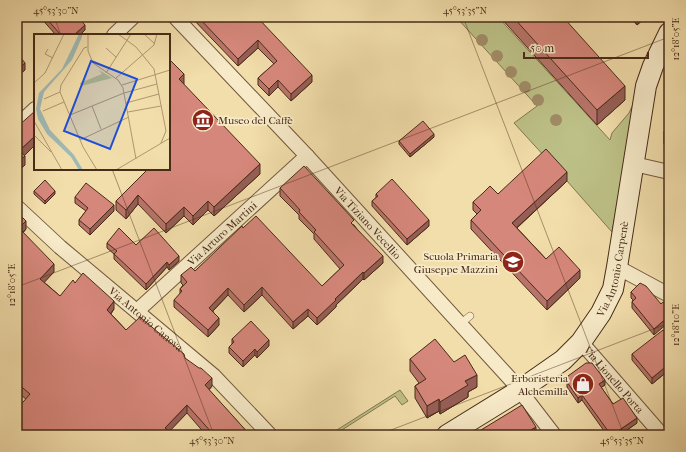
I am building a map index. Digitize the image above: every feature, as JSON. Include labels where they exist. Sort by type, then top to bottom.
[{"type":"street","points":[[115,34],[133,17]]},
{"type":"street","name":"Via Tiziano Vecellio","points":[[175,17],[465,320],[554,435]]},
{"type":"street","name":"Via Antonio Carpenè","points":[[447,435],[520,390],[563,360],[581,342],[601,313],[613,289],[646,86],[653,66],[669,33]]},
{"type":"street","points":[[17,126],[34,110]]},
{"type":"street","name":"Via Arturo Martini","points":[[137,312],[307,156]]},
{"type":"street","points":[[634,164],[669,172]]},
{"type":"street","name":"Via Antonio Canova","points":[[17,207],[60,247],[214,376],[270,435]]},
{"type":"street","points":[[617,267],[669,295]]},
{"type":"street","name":"Via Lionello Porta","points":[[581,342],[662,435]]},
{"type":"green space","points":[[456,17],[498,17],[610,140],[612,133],[629,113],[636,98],[612,232],[514,123],[537,106]]},
{"type":"green space","points":[[400,390],[408,401],[402,405],[395,396],[334,435],[329,435]]},
{"type":"building","points":[[45,17],[78,17],[85,25],[75,34],[60,34]]},
{"type":"building","points":[[198,17],[257,17],[312,75],[291,94],[278,80],[269,89],[258,78],[277,61],[258,40],[238,59]]},
{"type":"building","points":[[513,17],[563,17],[625,86],[597,110]]},
{"type":"building","points":[[17,53],[25,63],[17,70]]},
{"type":"building","points":[[170,60],[184,74],[179,79],[260,164],[214,207],[208,201],[193,216],[184,207],[166,224],[138,195],[126,210],[116,201],[147,170],[170,170]]},
{"type":"building","points":[[669,109],[669,134],[664,133]]},
{"type":"building","points":[[34,112],[34,137],[20,150],[25,156],[17,163],[17,127]]},
{"type":"building","points":[[423,121],[434,134],[410,154],[399,141]]},
{"type":"building","points":[[546,149],[567,172],[512,223],[546,259],[559,247],[580,270],[547,301],[471,220],[481,210],[473,202],[490,186],[498,194]]},
{"type":"building","points":[[304,166],[354,220],[351,223],[383,256],[364,273],[363,272],[317,318],[308,309],[293,322],[262,287],[244,305],[228,288],[209,308],[219,318],[208,330],[174,300],[182,291],[180,289],[187,282],[181,275],[191,267],[195,271],[242,226],[243,228],[256,216],[322,286],[344,265],[314,232],[316,230],[280,188]]},
{"type":"building","points":[[392,179],[429,220],[407,239],[372,201],[378,196],[376,194]]},
{"type":"building","points":[[45,180],[55,191],[45,201],[34,191]]},
{"type":"building","points":[[86,183],[114,205],[90,229],[79,220],[88,208],[75,197]]},
{"type":"building","points":[[17,212],[26,221],[19,228],[54,264],[40,279],[60,296],[73,280],[75,283],[83,273],[114,301],[107,310],[126,330],[140,317],[184,354],[185,358],[201,368],[212,378],[205,385],[250,435],[214,435],[187,405],[165,428],[174,435],[17,435],[17,409],[30,394],[17,383],[17,263],[21,258],[17,254]]},
{"type":"building","points":[[119,228],[136,245],[154,228],[179,256],[169,265],[167,262],[146,284],[114,254],[117,251],[107,243]]},
{"type":"building","points":[[640,283],[646,286],[661,304],[663,302],[669,309],[669,316],[654,329],[632,302],[636,298],[631,292]]},
{"type":"building","points":[[251,321],[269,340],[257,352],[255,349],[243,361],[229,347],[234,342],[232,339]]},
{"type":"building","points":[[663,330],[669,337],[669,364],[652,378],[632,354]]},
{"type":"building","points":[[435,339],[454,362],[465,355],[477,375],[465,381],[468,385],[440,402],[439,399],[427,406],[415,386],[426,379],[410,359]]},
{"type":"building","points":[[586,363],[592,363],[605,380],[599,384],[613,404],[623,398],[637,418],[612,435],[582,395],[578,398],[567,382],[568,376]]},
{"type":"building","points":[[522,405],[536,427],[524,434],[525,435],[477,435],[476,433]]},
{"type":"place","name":"Museo del Caffè","points":[[203,120]]},
{"type":"place","name":"Scuola Primaria Giuseppe Mazzini","points":[[513,262]]},
{"type":"place","name":"Erboristeria Alchemilla","points":[[583,384]]}]
